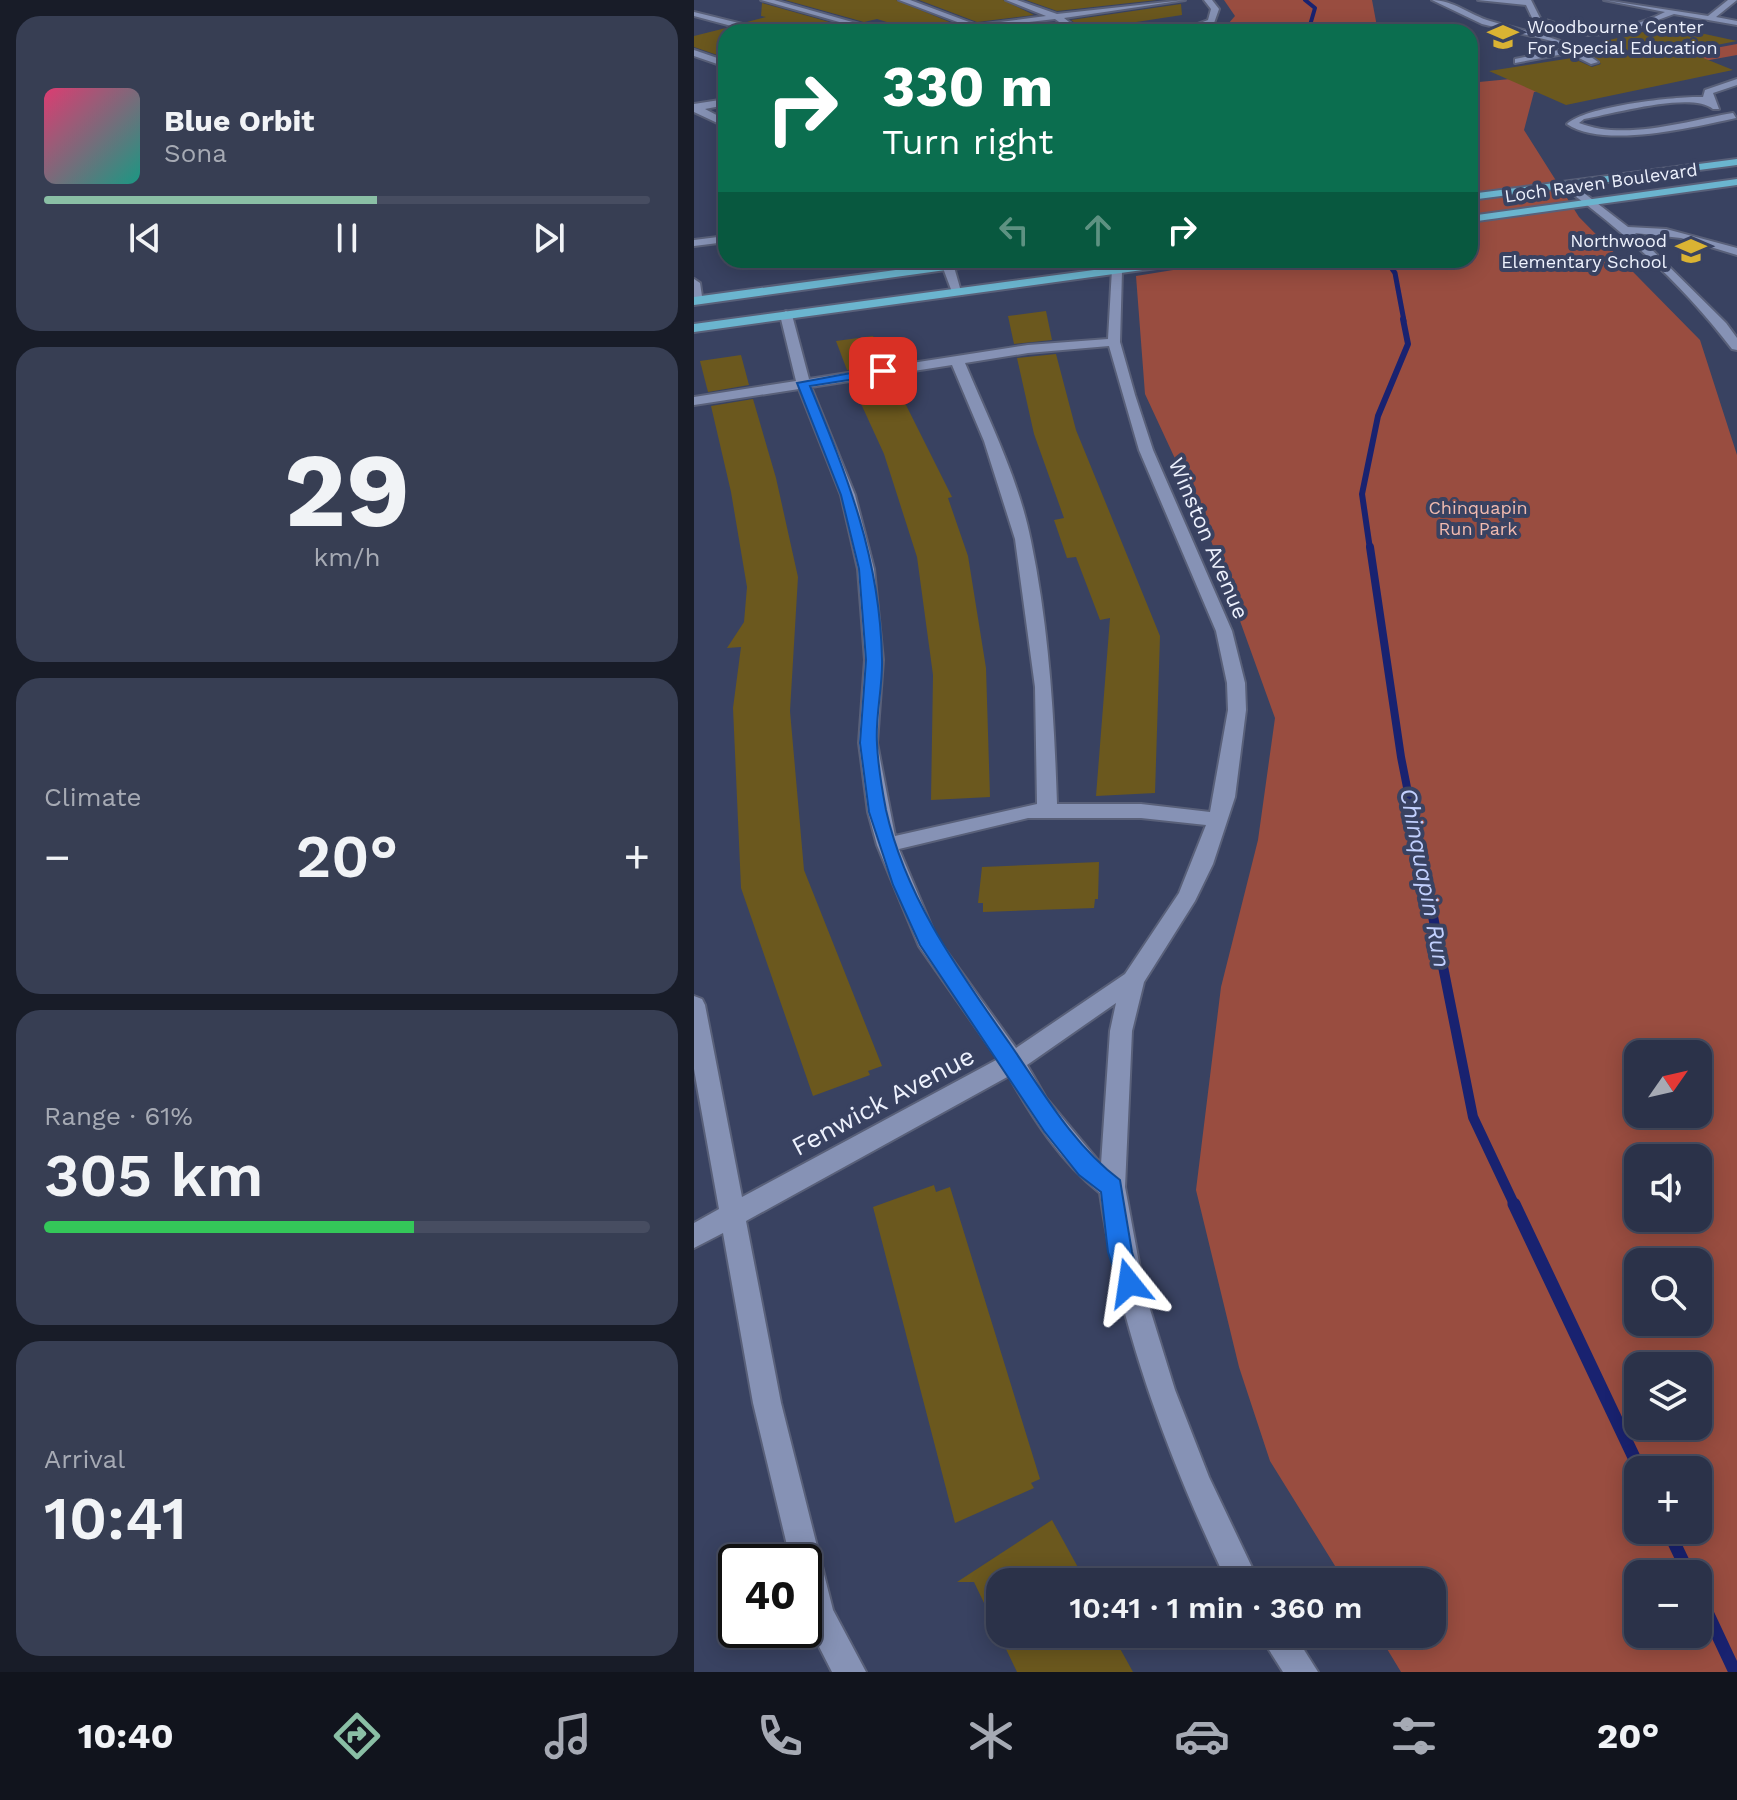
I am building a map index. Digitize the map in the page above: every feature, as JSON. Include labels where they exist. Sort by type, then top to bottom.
[{"type":"main road","name":"Loch Raven Boulevard","points":[[1478,196],[1737,162]]},
{"type":"main road","name":"Loch Raven Boulevard","points":[[1478,218],[1737,182]]},
{"type":"main road","points":[[696,300],[913,268]]},
{"type":"main road","points":[[694,328],[1137,268]]},
{"type":"street","points":[[765,0],[854,24]]},
{"type":"street","points":[[903,0],[969,24]]},
{"type":"street","points":[[1010,0],[1067,24]]},
{"type":"street","points":[[1112,0],[1132,7]]},
{"type":"street","points":[[1012,24],[1181,0]]},
{"type":"street","points":[[1203,24],[1211,21],[1215,9],[1208,0]]},
{"type":"street","points":[[1436,0],[1485,22],[1558,40],[1575,39],[1579,34]]},
{"type":"street","points":[[1482,0],[1527,2],[1533,17],[1579,34],[1639,25],[1672,12]]},
{"type":"street","points":[[1608,0],[1737,23]]},
{"type":"street","points":[[1709,19],[1733,0]]},
{"type":"street","points":[[694,14],[733,24]]},
{"type":"street","points":[[1527,31],[1542,22]]},
{"type":"street","points":[[1558,40],[1594,62]]},
{"type":"street","points":[[1518,61],[1570,50]]},
{"type":"street","points":[[694,53],[718,61]]},
{"type":"street","points":[[1708,100],[1708,92],[1737,82]]},
{"type":"street","points":[[1679,99],[1708,100],[1735,117],[1616,131],[1586,130],[1572,124],[1581,117],[1679,99]]},
{"type":"street","points":[[695,108],[718,104]]},
{"type":"street","points":[[695,108],[718,120]]},
{"type":"street","points":[[1567,185],[1593,203],[1623,231],[1722,327],[1737,346]]},
{"type":"street","points":[[1623,231],[1640,229],[1673,235],[1737,252]]},
{"type":"street","points":[[694,243],[718,240]]},
{"type":"street","points":[[949,268],[958,292]]},
{"type":"street","name":"Winston Avenue","points":[[1116,271],[1114,342],[1146,450],[1214,604],[1231,657],[1237,710],[1227,786],[1218,820],[1188,896],[1133,980],[1121,1031],[1112,1187],[1120,1252],[1175,1436],[1236,1568]]},
{"type":"street","points":[[694,283],[696,300]]},
{"type":"street","points":[[786,315],[803,383],[844,481],[866,569],[874,660],[868,743],[878,812],[887,845],[927,940],[1067,1143],[1087,1168],[1112,1187]]},
{"type":"street","points":[[1722,327],[1737,325]]},
{"type":"street","points":[[694,401],[957,360],[1114,342]]},
{"type":"street","points":[[957,360],[991,441],[1023,539],[1044,687],[1047,811]]},
{"type":"street","points":[[887,845],[972,822],[1047,811],[1141,811],[1218,820]]},
{"type":"street","name":"Fenwick Avenue","points":[[694,1236],[1013,1062],[1133,980]]},
{"type":"street","points":[[694,1005],[767,1403],[819,1615],[850,1672]]},
{"type":"street","points":[[1285,1648],[1302,1672]]},
{"type":"green space","points":[[1224,0],[1372,0],[1376,24],[1228,24],[1235,16]]},
{"type":"green space","name":"Chinquapin Run Park","points":[[1737,44],[1737,55],[1534,92],[1524,130],[1579,217],[1700,340],[1737,455],[1737,1672],[1401,1672],[1386,1648],[1446,1648],[1446,1568],[1336,1568],[1270,1461],[1239,1367],[1196,1190],[1221,987],[1258,840],[1275,718],[1204,521],[1145,394],[1136,276],[1186,268],[1478,268],[1478,82],[1586,72]]},
{"type":"building","points":[[785,0],[896,0],[955,24],[893,24],[877,19],[864,22]]},
{"type":"building","points":[[919,0],[1003,0],[1034,15],[977,22]]},
{"type":"building","points":[[1026,0],[1157,0],[1057,11]]},
{"type":"building","points":[[762,3],[836,24],[747,22],[766,17],[761,16]]},
{"type":"building","points":[[1181,4],[1182,15],[1123,24],[1076,24],[1071,20]]},
{"type":"building","points":[[1668,26],[1737,41],[1686,51],[1733,70],[1566,105],[1489,71],[1572,58],[1592,67],[1601,64],[1593,55],[1602,53],[1601,42]]},
{"type":"building","points":[[718,30],[718,55],[694,47],[694,36]]},
{"type":"building","points":[[1046,311],[1052,340],[1014,344],[1008,316]]},
{"type":"building","points":[[873,336],[886,364],[847,370],[836,341]]},
{"type":"building","points":[[1056,354],[1076,430],[1160,636],[1155,793],[1096,796],[1110,618],[1100,620],[1076,557],[1067,558],[1054,520],[1064,518],[1034,434],[1017,358]]},
{"type":"building","points":[[741,355],[749,385],[708,392],[700,361]]},
{"type":"building","points":[[892,377],[952,497],[948,498],[968,556],[986,668],[990,797],[931,800],[933,675],[917,557],[884,454],[852,384]]},
{"type":"building","points":[[753,399],[776,478],[798,577],[790,711],[804,870],[882,1066],[868,1071],[870,1075],[813,1096],[741,888],[733,708],[741,647],[727,648],[744,622],[747,587],[731,492],[711,406]]},
{"type":"building","points":[[1099,862],[1098,899],[1095,899],[1094,908],[983,912],[983,903],[978,903],[982,867]]},
{"type":"building","points":[[934,1185],[936,1192],[950,1187],[1040,1479],[1031,1483],[1034,1488],[955,1523],[873,1207]]},
{"type":"building","points":[[1052,1520],[1078,1568],[986,1568],[986,1607],[974,1582],[957,1582]]},
{"type":"building","points":[[1006,1648],[1120,1648],[1133,1672],[1017,1672]]},
{"type":"waterway","name":"Chinquapin Run","points":[[1305,0],[1315,8],[1310,24]]},
{"type":"waterway","name":"Chinquapin Run","points":[[1392,268],[1404,321]]},
{"type":"waterway","name":"Chinquapin Run","points":[[1370,549],[1362,494],[1378,416],[1408,344],[1403,319]]},
{"type":"waterway","name":"Chinquapin Run","points":[[1370,547],[1401,757],[1417,838]]},
{"type":"waterway","name":"Chinquapin Run","points":[[1417,836],[1473,1117],[1515,1206]]},
{"type":"waterway","name":"Chinquapin Run","points":[[1514,1204],[1633,1456]]},
{"type":"waterway","name":"Chinquapin Run","points":[[1675,1544],[1682,1560]]},
{"type":"waterway","name":"Chinquapin Run","points":[[1712,1623],[1735,1672]]},
{"type":"place","name":"Woodbourne Center For Special Education","points":[[1503,37]]},
{"type":"place","name":"Northwood Elementary School","points":[[1691,251]]},
{"type":"route","points":[[883,371],[803,383],[839,467],[866,569],[874,660],[868,743],[878,812],[887,845],[927,940],[1013,1062],[1052,1124],[1087,1168],[1112,1187],[1120,1252],[1129,1283]]}]
